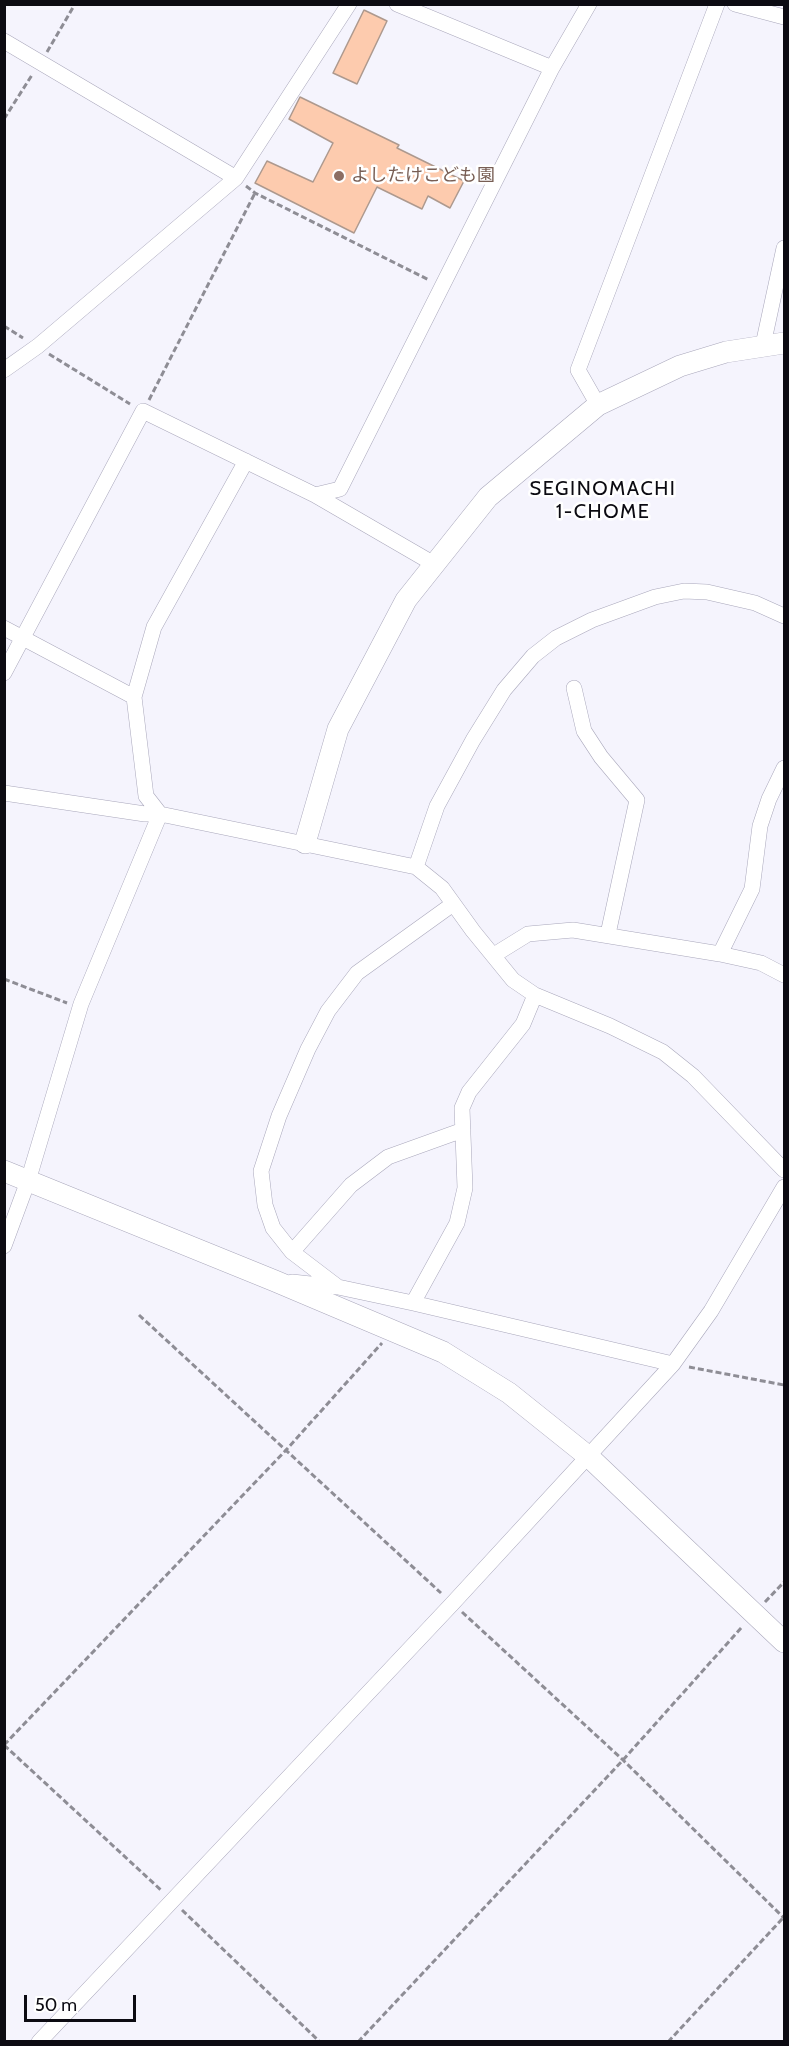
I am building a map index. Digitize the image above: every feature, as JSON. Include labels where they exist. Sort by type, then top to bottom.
[{"type":"street","points":[[4,370],[38,346],[236,177],[349,4]]},
{"type":"street","points":[[397,4],[552,68]]},
{"type":"street","points":[[315,495],[340,489],[552,68],[589,4]]},
{"type":"street","points":[[598,405],[578,370],[717,4]]},
{"type":"street","points":[[735,4],[784,17]]},
{"type":"street","points":[[4,40],[236,177]]},
{"type":"street","points":[[763,345],[784,248]]},
{"type":"street","points":[[305,843],[338,729],[406,600],[488,497],[598,405],[680,366],[726,352],[784,343]]},
{"type":"street","points":[[4,673],[143,411],[315,495],[434,564]]},
{"type":"street","points":[[160,814],[146,796],[134,697],[154,627],[246,461]]},
{"type":"street","points":[[416,867],[437,806],[473,740],[504,690],[533,656],[556,638],[592,620],[655,597],[684,591],[707,591],[755,603],[784,616]]},
{"type":"street","points":[[4,628],[134,697]]},
{"type":"street","points":[[574,688],[584,731],[601,757],[637,800],[608,934]]},
{"type":"street","points":[[720,954],[752,889],[760,826],[769,799],[784,768]]},
{"type":"street","points":[[4,793],[145,814],[160,814],[416,867],[442,888],[513,980],[535,996],[610,1026],[663,1052],[693,1076],[784,1170]]},
{"type":"street","points":[[4,1246],[28,1181],[80,1008],[160,814]]},
{"type":"street","points":[[338,1287],[292,1252],[270,1221],[265,1205],[261,1171],[279,1116],[308,1049],[328,1011],[357,973],[453,904]]},
{"type":"street","points":[[494,956],[528,934],[573,930],[720,954],[761,963],[784,975]]},
{"type":"street","points":[[413,1303],[457,1223],[465,1188],[462,1108],[469,1092],[523,1024],[535,996]]},
{"type":"street","points":[[292,1252],[351,1185],[388,1157],[463,1130]]},
{"type":"street","points":[[4,1171],[443,1352],[509,1393],[589,1457],[784,1642]]},
{"type":"street","points":[[39,2042],[452,1604],[673,1364],[711,1311],[784,1187]]},
{"type":"street","points":[[275,1281],[338,1287],[673,1364]]},
{"type":"path","points":[[4,119],[75,4]]},
{"type":"path","points":[[4,327],[143,411],[255,194],[442,286]]},
{"type":"path","points":[[4,980],[80,1008]]},
{"type":"path","points":[[139,1315],[623,1760],[784,1917],[668,2042]]},
{"type":"path","points":[[320,2042],[5,1745],[287,1449],[393,1331]]},
{"type":"path","points":[[673,1364],[784,1385]]},
{"type":"path","points":[[358,2042],[623,1760],[784,1582]]},
{"type":"building","points":[[364,10],[387,21],[357,84],[333,73]]},
{"type":"building","points":[[300,97],[399,145],[397,148],[464,181],[450,208],[428,196],[422,209],[377,187],[354,233],[255,183],[267,161],[313,182],[333,143],[289,119]]},
{"type":"place","name":"よしたけこども園","points":[[339,176]]},
{"type":"district","name":"SEGINOMACHI 1-CHOME","points":[[603,500]]}]
